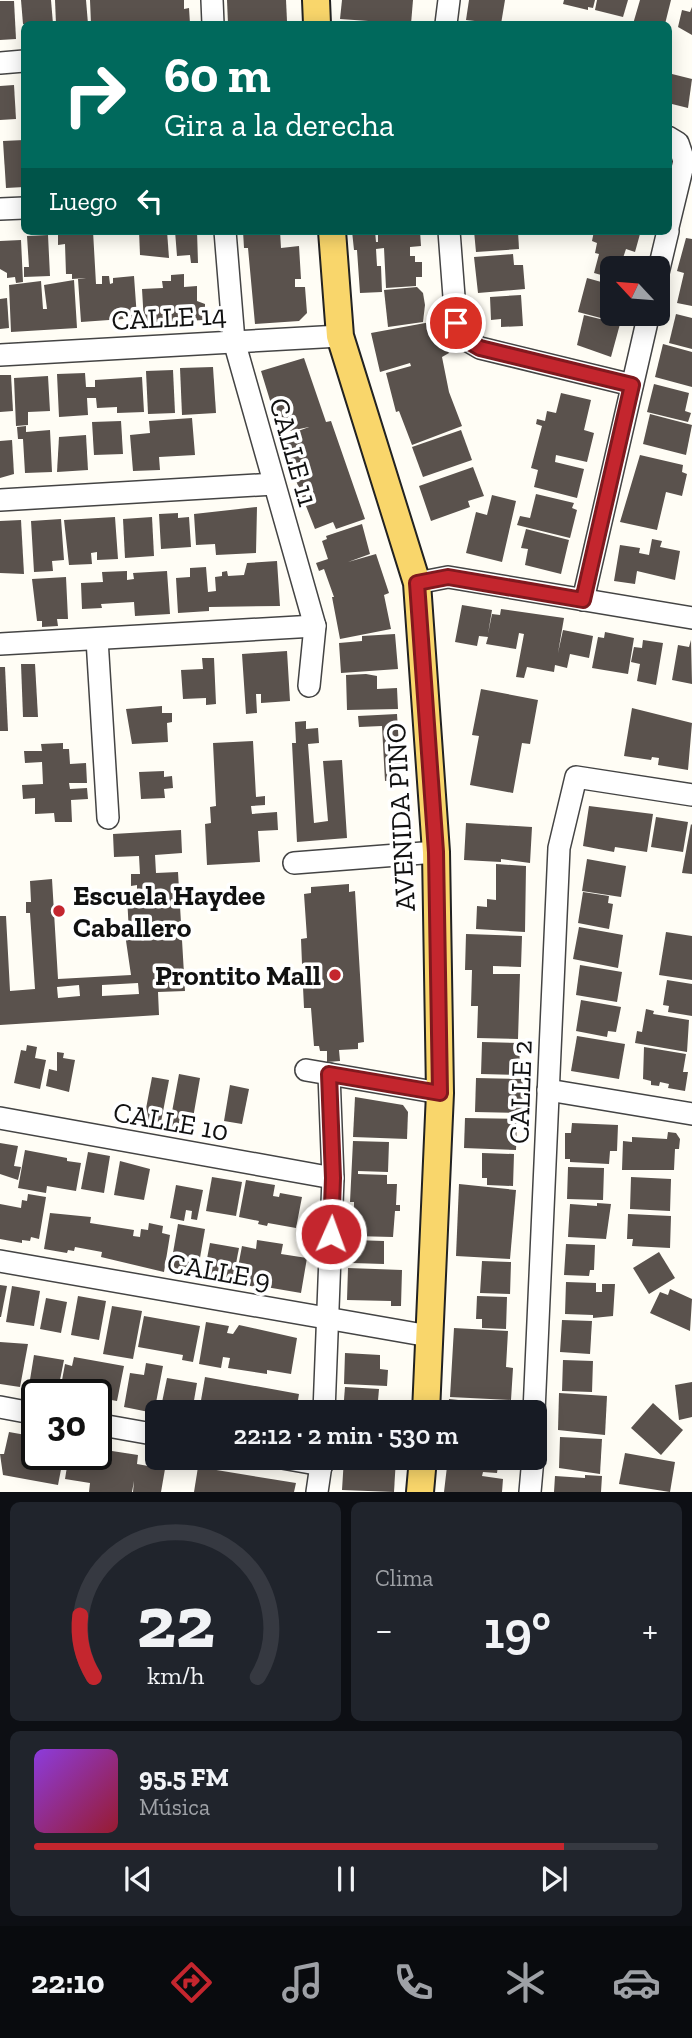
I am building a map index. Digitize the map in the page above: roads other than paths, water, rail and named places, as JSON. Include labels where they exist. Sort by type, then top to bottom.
[{"type":"main road","points":[[316,0],[317,21]]},
{"type":"main road","name":"AVENIDA PINO","points":[[332,235],[340,336],[417,583],[436,852],[440,1093],[426,1400]]},
{"type":"main road","points":[[420,1492],[422,1470]]},
{"type":"street","points":[[212,0],[213,21]]},
{"type":"street","points":[[446,21],[449,0]]},
{"type":"street","points":[[0,63],[21,61]]},
{"type":"street","points":[[672,139],[678,143],[684,161],[672,211]]},
{"type":"street","points":[[0,209],[21,208]]},
{"type":"street","name":"CALLE 11","points":[[225,235],[234,341],[315,626],[309,686]]},
{"type":"street","points":[[449,235],[456,323],[463,338],[480,348],[632,385]]},
{"type":"street","points":[[662,256],[667,235]]},
{"type":"street","points":[[583,600],[646,326]]},
{"type":"street","name":"CALLE 14","points":[[0,355],[340,336]]},
{"type":"street","points":[[0,500],[274,484]]},
{"type":"street","points":[[417,583],[448,577],[692,618]]},
{"type":"street","points":[[0,644],[315,626]]},
{"type":"street","points":[[97,639],[108,818]]},
{"type":"street","name":"CALLE 2","points":[[535,1400],[559,848],[576,777],[692,795]]},
{"type":"street","points":[[294,863],[436,852]]},
{"type":"street","points":[[306,1070],[440,1093]]},
{"type":"street","points":[[324,1400],[333,1178],[329,1074]]},
{"type":"street","points":[[548,1090],[692,1114]]},
{"type":"street","name":"CALLE 10","points":[[0,1118],[333,1178]]},
{"type":"street","name":"CALLE 9","points":[[0,1261],[429,1336]]},
{"type":"street","points":[[0,1407],[21,1411]]},
{"type":"street","points":[[112,1427],[145,1433]]},
{"type":"street","points":[[317,1492],[321,1470]]},
{"type":"street","points":[[530,1492],[532,1470]]},
{"type":"place","name":"Escuela Haydee Caballero","points":[[59,911]]},
{"type":"place","name":"Prontito Mall","points":[[335,975]]}]
